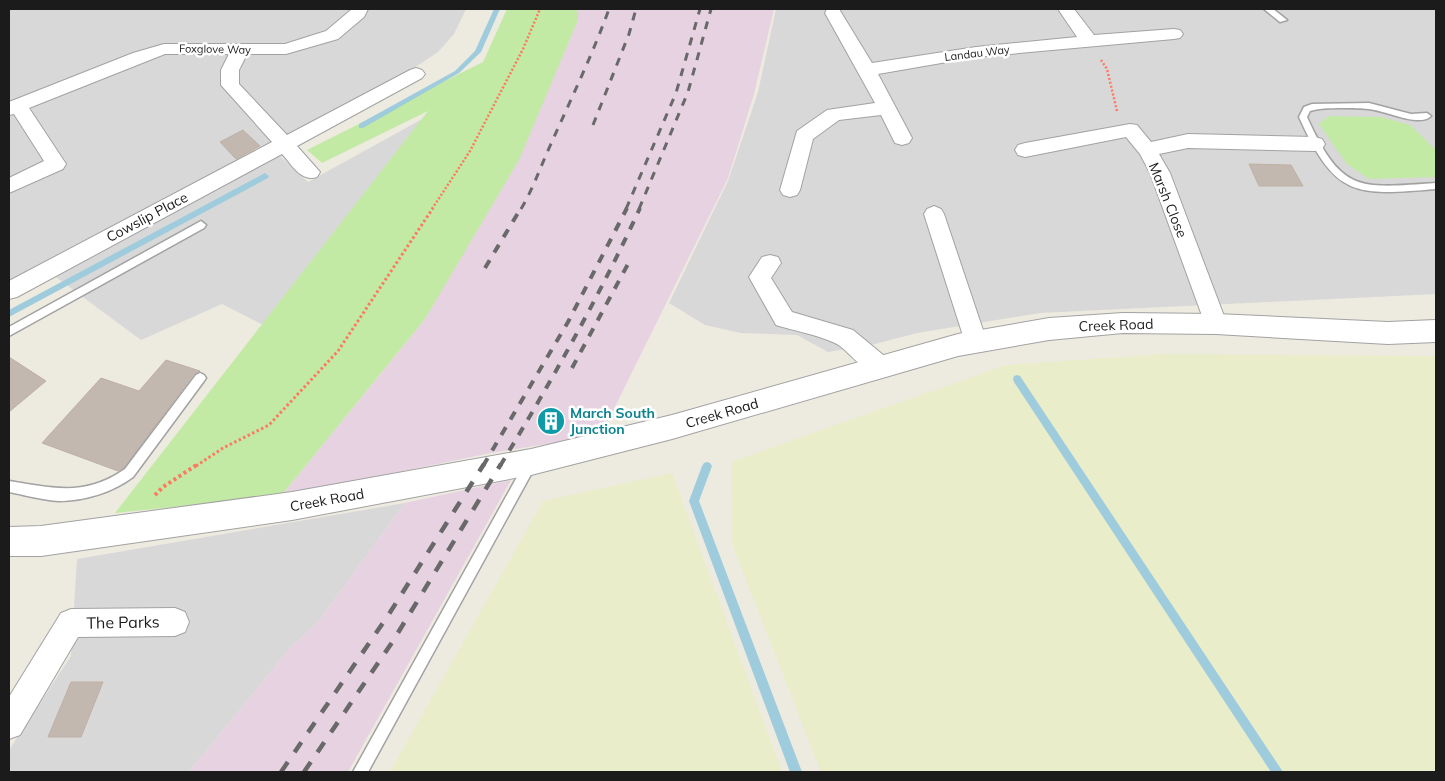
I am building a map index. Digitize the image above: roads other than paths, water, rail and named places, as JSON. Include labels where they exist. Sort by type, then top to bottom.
[{"type":"street","name":"Foxglove Way","points":[[14,107],[139,57],[164,49],[286,49],[332,34],[358,13],[360,9]]},
{"type":"street","points":[[1066,9],[1088,41]]},
{"type":"street","points":[[833,12],[867,70],[902,138]]},
{"type":"street","name":"Landau Way","points":[[867,70],[976,52],[1174,34]]},
{"type":"street","points":[[241,49],[230,70],[230,85],[310,172]]},
{"type":"street","name":"Cowslip Place","points":[[9,291],[416,74]]},
{"type":"street","points":[[9,186],[56,164],[14,107]]},
{"type":"street","points":[[790,190],[804,136],[834,114],[886,108]]},
{"type":"street","points":[[1025,150],[1130,130],[1146,150]]},
{"type":"street","name":"Marsh Close","points":[[1216,324],[1160,173],[1146,150],[1188,141],[1315,144]]},
{"type":"street","points":[[934,214],[976,342]]},
{"type":"street","points":[[770,263],[760,277],[784,319],[845,336],[880,366]]},
{"type":"street","name":"Creek Road","points":[[9,542],[41,541],[292,506],[531,462],[672,427],[798,392],[880,366],[976,342],[1049,329],[1124,323],[1216,324],[1388,333],[1436,331]]},
{"type":"street","name":"The Parks","points":[[9,724],[71,623],[175,622]]},
{"type":"lane","points":[[1268,9],[1283,20]]},
{"type":"lane","points":[[1427,116],[1411,118],[1386,109],[1369,106],[1312,107],[1307,109],[1302,117],[1315,144],[1328,164],[1350,183],[1370,189],[1436,186]]},
{"type":"lane","points":[[9,332],[201,225]]},
{"type":"lane","points":[[9,486],[59,495],[94,489],[118,482],[129,474],[200,378]]},
{"type":"lane","points":[[360,772],[531,462]]},
{"type":"waterway","points":[[361,126],[457,72],[478,52],[497,9]]},
{"type":"waterway","points":[[9,314],[265,176]]},
{"type":"waterway","points":[[1017,379],[1277,772]]},
{"type":"waterway","points":[[707,466],[694,501],[796,772]]},
{"type":"railway","points":[[521,209],[581,78],[609,9]]},
{"type":"railway","points":[[593,125],[629,34],[636,9]]},
{"type":"railway","points":[[626,209],[676,93],[700,9]]},
{"type":"railway","points":[[639,209],[688,92],[711,9]]},
{"type":"railway","points":[[485,268],[521,208]]},
{"type":"railway","points":[[483,466],[568,322],[627,208]]},
{"type":"railway","points":[[500,466],[574,339],[640,208]]},
{"type":"railway","points":[[572,368],[628,264]]},
{"type":"railway","points":[[281,772],[389,614],[484,464]]},
{"type":"railway","points":[[304,772],[393,641],[501,464]]},
{"type":"place","name":"March South Junction","points":[[551,421]]}]
